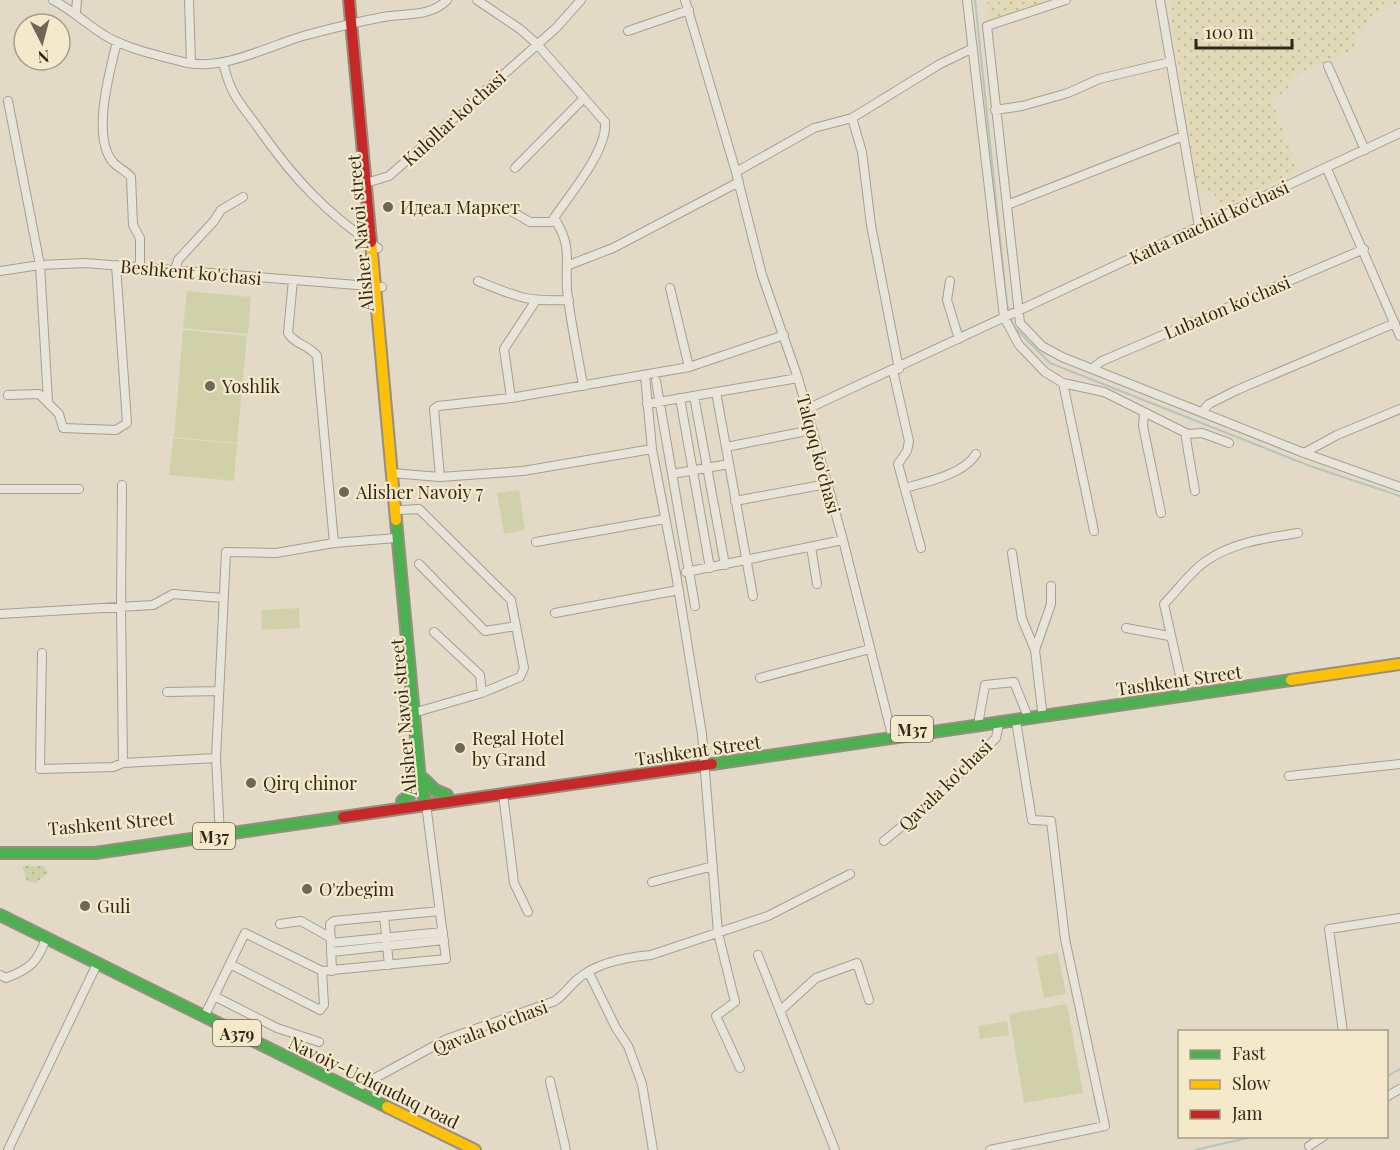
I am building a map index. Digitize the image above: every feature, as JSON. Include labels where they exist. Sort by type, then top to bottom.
[{"type":"main road","name":"Alisher Navoi street","points":[[349,0],[355,24]]},
{"type":"main road","name":"Alisher Navoi street","points":[[356,0],[355,24],[394,473],[396,538],[416,713]]},
{"type":"main road","name":"Alisher Navoi street","points":[[394,473],[401,510],[416,713],[426,800]]},
{"type":"main road","name":"Tashkent Street","points":[[892,735],[979,719],[1400,657]]},
{"type":"main road","name":"Tashkent Street","points":[[0,845],[76,846],[219,831],[447,795],[892,735],[1016,721],[1400,664]]},
{"type":"main road","name":"Tashkent Street","points":[[0,853],[95,853],[402,801],[503,794],[704,761]]},
{"type":"main road","points":[[402,801],[411,794],[422,779],[435,790],[447,795]]},
{"type":"main road","name":"Navoiy-Uchquduq road","points":[[0,915],[475,1150]]},
{"type":"street","points":[[53,0],[76,12],[98,32],[117,42],[191,63],[223,62],[305,36],[406,13],[426,13],[447,0]]},
{"type":"street","points":[[76,12],[77,0]]},
{"type":"street","points":[[189,0],[191,63]]},
{"type":"street","points":[[477,0],[520,29],[537,44],[605,122],[606,133],[599,149],[554,218],[565,235],[569,265],[569,300],[583,386]]},
{"type":"street","name":"Kulollar ko'chasi","points":[[370,183],[388,176],[537,44],[581,0]]},
{"type":"street","name":"Talqoq ko'chasi","points":[[685,0],[739,182],[762,275],[807,409],[892,735]]},
{"type":"street","points":[[967,0],[1004,317],[1019,345],[1045,372],[1063,383],[1104,392],[1185,433],[1202,433],[1229,443]]},
{"type":"street","points":[[1066,0],[987,26],[1020,323],[1042,346],[1304,453],[1400,487]]},
{"type":"street","points":[[1160,0],[1199,227]]},
{"type":"street","points":[[628,31],[689,10]]},
{"type":"street","points":[[117,42],[103,99],[102,121],[112,161],[130,177],[132,225],[140,238],[140,268]]},
{"type":"street","points":[[736,172],[814,128],[852,118],[940,64],[973,48]]},
{"type":"street","points":[[223,62],[237,102],[290,171],[312,197],[375,245]]},
{"type":"street","points":[[995,110],[1022,106],[1068,93],[1099,79],[1170,62]]},
{"type":"street","points":[[1328,66],[1365,150]]},
{"type":"street","points":[[515,168],[584,98]]},
{"type":"street","points":[[8,101],[40,265],[48,400]]},
{"type":"street","points":[[852,118],[862,153],[874,246],[909,441],[907,451],[898,464],[921,548]]},
{"type":"street","name":"Katta machid ko'chasi","points":[[807,409],[896,370],[1017,310],[1327,169],[1400,133]]},
{"type":"street","points":[[1007,206],[1183,136]]},
{"type":"street","points":[[1327,169],[1364,249],[1400,336]]},
{"type":"street","points":[[569,265],[613,248],[739,182]]},
{"type":"street","points":[[174,270],[178,260],[214,221],[221,210],[243,198]]},
{"type":"street","points":[[504,207],[530,222],[557,222]]},
{"type":"street","name":"Lubaton ko'chasi","points":[[1093,368],[1102,361],[1364,249]]},
{"type":"street","name":"Beshkent ko'chasi","points":[[0,271],[40,265],[85,263],[378,287]]},
{"type":"street","points":[[9,394],[39,394],[48,400],[59,414],[63,428],[116,430],[127,423],[129,418],[116,265]]},
{"type":"street","points":[[293,280],[288,333],[293,340],[312,350],[317,356],[334,543]]},
{"type":"street","points":[[478,281],[523,300],[535,302],[569,300]]},
{"type":"street","points":[[950,281],[947,300],[959,339]]},
{"type":"street","points":[[670,288],[689,367]]},
{"type":"street","points":[[511,398],[504,349],[535,302]]},
{"type":"street","points":[[1202,412],[1209,404],[1237,390],[1395,323]]},
{"type":"street","points":[[440,477],[434,409],[438,406],[511,398],[689,367],[784,335]]},
{"type":"street","points":[[645,376],[652,449],[679,590],[704,761],[718,933],[735,1002],[716,1016],[740,1068]]},
{"type":"street","points":[[647,404],[798,378]]},
{"type":"street","points":[[656,381],[695,606]]},
{"type":"street","points":[[1063,383],[1094,531]]},
{"type":"street","points":[[716,392],[753,596]]},
{"type":"street","points":[[694,396],[725,565]]},
{"type":"street","points":[[680,398],[710,568]]},
{"type":"street","points":[[1304,453],[1337,435],[1400,410]]},
{"type":"street","points":[[1144,414],[1143,426],[1161,513]]},
{"type":"street","points":[[726,447],[812,430]]},
{"type":"street","points":[[1185,433],[1195,491]]},
{"type":"street","points":[[394,473],[440,477],[523,471],[652,449]]},
{"type":"street","points":[[904,488],[932,480],[971,462],[976,454]]},
{"type":"street","points":[[672,474],[729,464]]},
{"type":"street","points":[[735,501],[827,484]]},
{"type":"street","points":[[122,485],[123,763]]},
{"type":"street","points":[[0,489],[80,489]]},
{"type":"street","points":[[401,510],[419,509],[511,600],[524,668],[520,677],[482,693],[416,713]]},
{"type":"street","points":[[536,542],[665,519]]},
{"type":"street","points":[[1183,688],[1169,636],[1164,604],[1205,562],[1229,548],[1265,538],[1298,533]]},
{"type":"street","points":[[219,831],[216,758],[226,552],[276,553],[334,543],[396,538]]},
{"type":"street","points":[[676,574],[843,540]]},
{"type":"street","points":[[811,547],[817,584]]},
{"type":"street","points":[[1012,553],[1022,619],[1035,650],[1042,710]]},
{"type":"street","points":[[419,564],[485,631],[516,626]]},
{"type":"street","points":[[1035,650],[1051,604],[1051,586]]},
{"type":"street","points":[[555,613],[679,590]]},
{"type":"street","points":[[0,614],[153,605],[173,594],[224,598]]},
{"type":"street","points":[[1126,628],[1169,636]]},
{"type":"street","points":[[434,632],[480,675],[482,693]]},
{"type":"street","points":[[760,678],[870,649]]},
{"type":"street","points":[[42,652],[40,769],[112,767],[123,763],[216,758]]},
{"type":"street","points":[[979,719],[985,685],[1014,682],[1026,712]]},
{"type":"street","points":[[166,692],[219,691]]},
{"type":"street","points":[[990,1150],[1105,1126],[1065,939],[1052,821],[1032,820],[1016,721]]},
{"type":"street","name":"Qavala ko'chasi","points":[[884,840],[930,803],[996,738],[999,723]]},
{"type":"street","points":[[1289,776],[1400,764]]},
{"type":"street","points":[[503,794],[514,883],[528,912]]},
{"type":"street","points":[[204,1017],[245,933],[322,971],[446,959],[426,800]]},
{"type":"street","points":[[652,882],[713,866]]},
{"type":"street","name":"Qavala ko'chasi","points":[[354,1090],[447,1039],[555,1001],[568,992],[579,978],[589,973],[633,956],[651,955],[768,916],[850,874]]},
{"type":"street","points":[[332,971],[330,924],[334,921],[440,911]]},
{"type":"street","points":[[384,916],[389,965]]},
{"type":"street","points":[[1343,1030],[1329,929],[1400,918]]},
{"type":"street","points":[[280,924],[301,921],[331,944],[386,942],[443,936]]},
{"type":"street","points":[[0,975],[6,978],[21,972],[39,959],[46,938]]},
{"type":"street","points":[[758,955],[836,1150]]},
{"type":"street","points":[[781,1010],[816,978],[856,963],[870,1000]]},
{"type":"street","points":[[8,1150],[97,964]]},
{"type":"street","points":[[230,964],[320,1010],[324,1005],[322,971]]},
{"type":"street","points":[[589,973],[616,1028],[628,1046],[642,1084],[653,1150]]},
{"type":"street","points":[[214,996],[277,1028],[319,1042]]},
{"type":"street","points":[[550,1081],[566,1150]]},
{"type":"street","points":[[1309,1146],[1322,1138]]},
{"type":"shaded area","points":[[987,0],[1055,0],[989,20]]},
{"type":"shaded area","points":[[1169,0],[1400,0],[1400,2],[1372,17],[1356,41],[1356,48],[1293,77],[1286,91],[1271,100],[1299,170],[1217,210],[1215,195],[1211,192],[1198,193]]},
{"type":"green space","points":[[187,291],[251,297],[248,334],[183,328]]},
{"type":"green space","name":"Yoshlik","points":[[183,330],[247,336],[237,443],[174,437]]},
{"type":"green space","points":[[173,438],[237,444],[234,481],[169,475]]},
{"type":"green space","points":[[519,490],[525,530],[504,534],[497,493]]},
{"type":"green space","points":[[299,608],[300,628],[262,630],[261,610]]},
{"type":"green space","points":[[22,866],[44,866],[48,873],[35,883],[27,881]]},
{"type":"green space","points":[[1058,953],[1066,994],[1044,998],[1036,957]]},
{"type":"green space","points":[[1067,1004],[1083,1093],[1024,1103],[1009,1014]]},
{"type":"green space","points":[[1007,1021],[1009,1035],[980,1039],[978,1026]]},
{"type":"waterway","points":[[975,0],[1007,305],[1013,326],[1050,363],[1310,466],[1400,496]]},
{"type":"waterway","points":[[1388,1076],[1400,1069]]},
{"type":"waterway","points":[[1195,1150],[1247,1138]]},
{"type":"traffic: fast","points":[[396,520],[420,780],[426,804]]},
{"type":"traffic: fast","points":[[712,764],[1291,680]]},
{"type":"traffic: fast","points":[[424,779],[435,790],[447,795]]},
{"type":"traffic: fast","points":[[402,801],[411,794],[420,780]]},
{"type":"traffic: fast","points":[[0,853],[95,853],[343,817]]},
{"type":"traffic: fast","points":[[0,915],[387,1107]]},
{"type":"traffic: slow","points":[[371,242],[396,520]]},
{"type":"traffic: slow","points":[[1291,680],[1400,664]]},
{"type":"traffic: slow","points":[[387,1107],[475,1150]]},
{"type":"traffic: jam","points":[[349,0],[371,242]]},
{"type":"traffic: jam","points":[[343,817],[712,764]]},
{"type":"place","name":"Идеал Маркет","points":[[388,207]]},
{"type":"place","name":"Yoshlik","points":[[210,386]]},
{"type":"place","name":"Alisher Navoiy 7","points":[[344,492]]},
{"type":"place","name":"Regal Hotel by Grand","points":[[460,748]]},
{"type":"place","name":"Qirq chinor","points":[[251,783]]},
{"type":"place","name":"O'zbegim","points":[[307,889]]},
{"type":"place","name":"Guli","points":[[85,906]]}]
